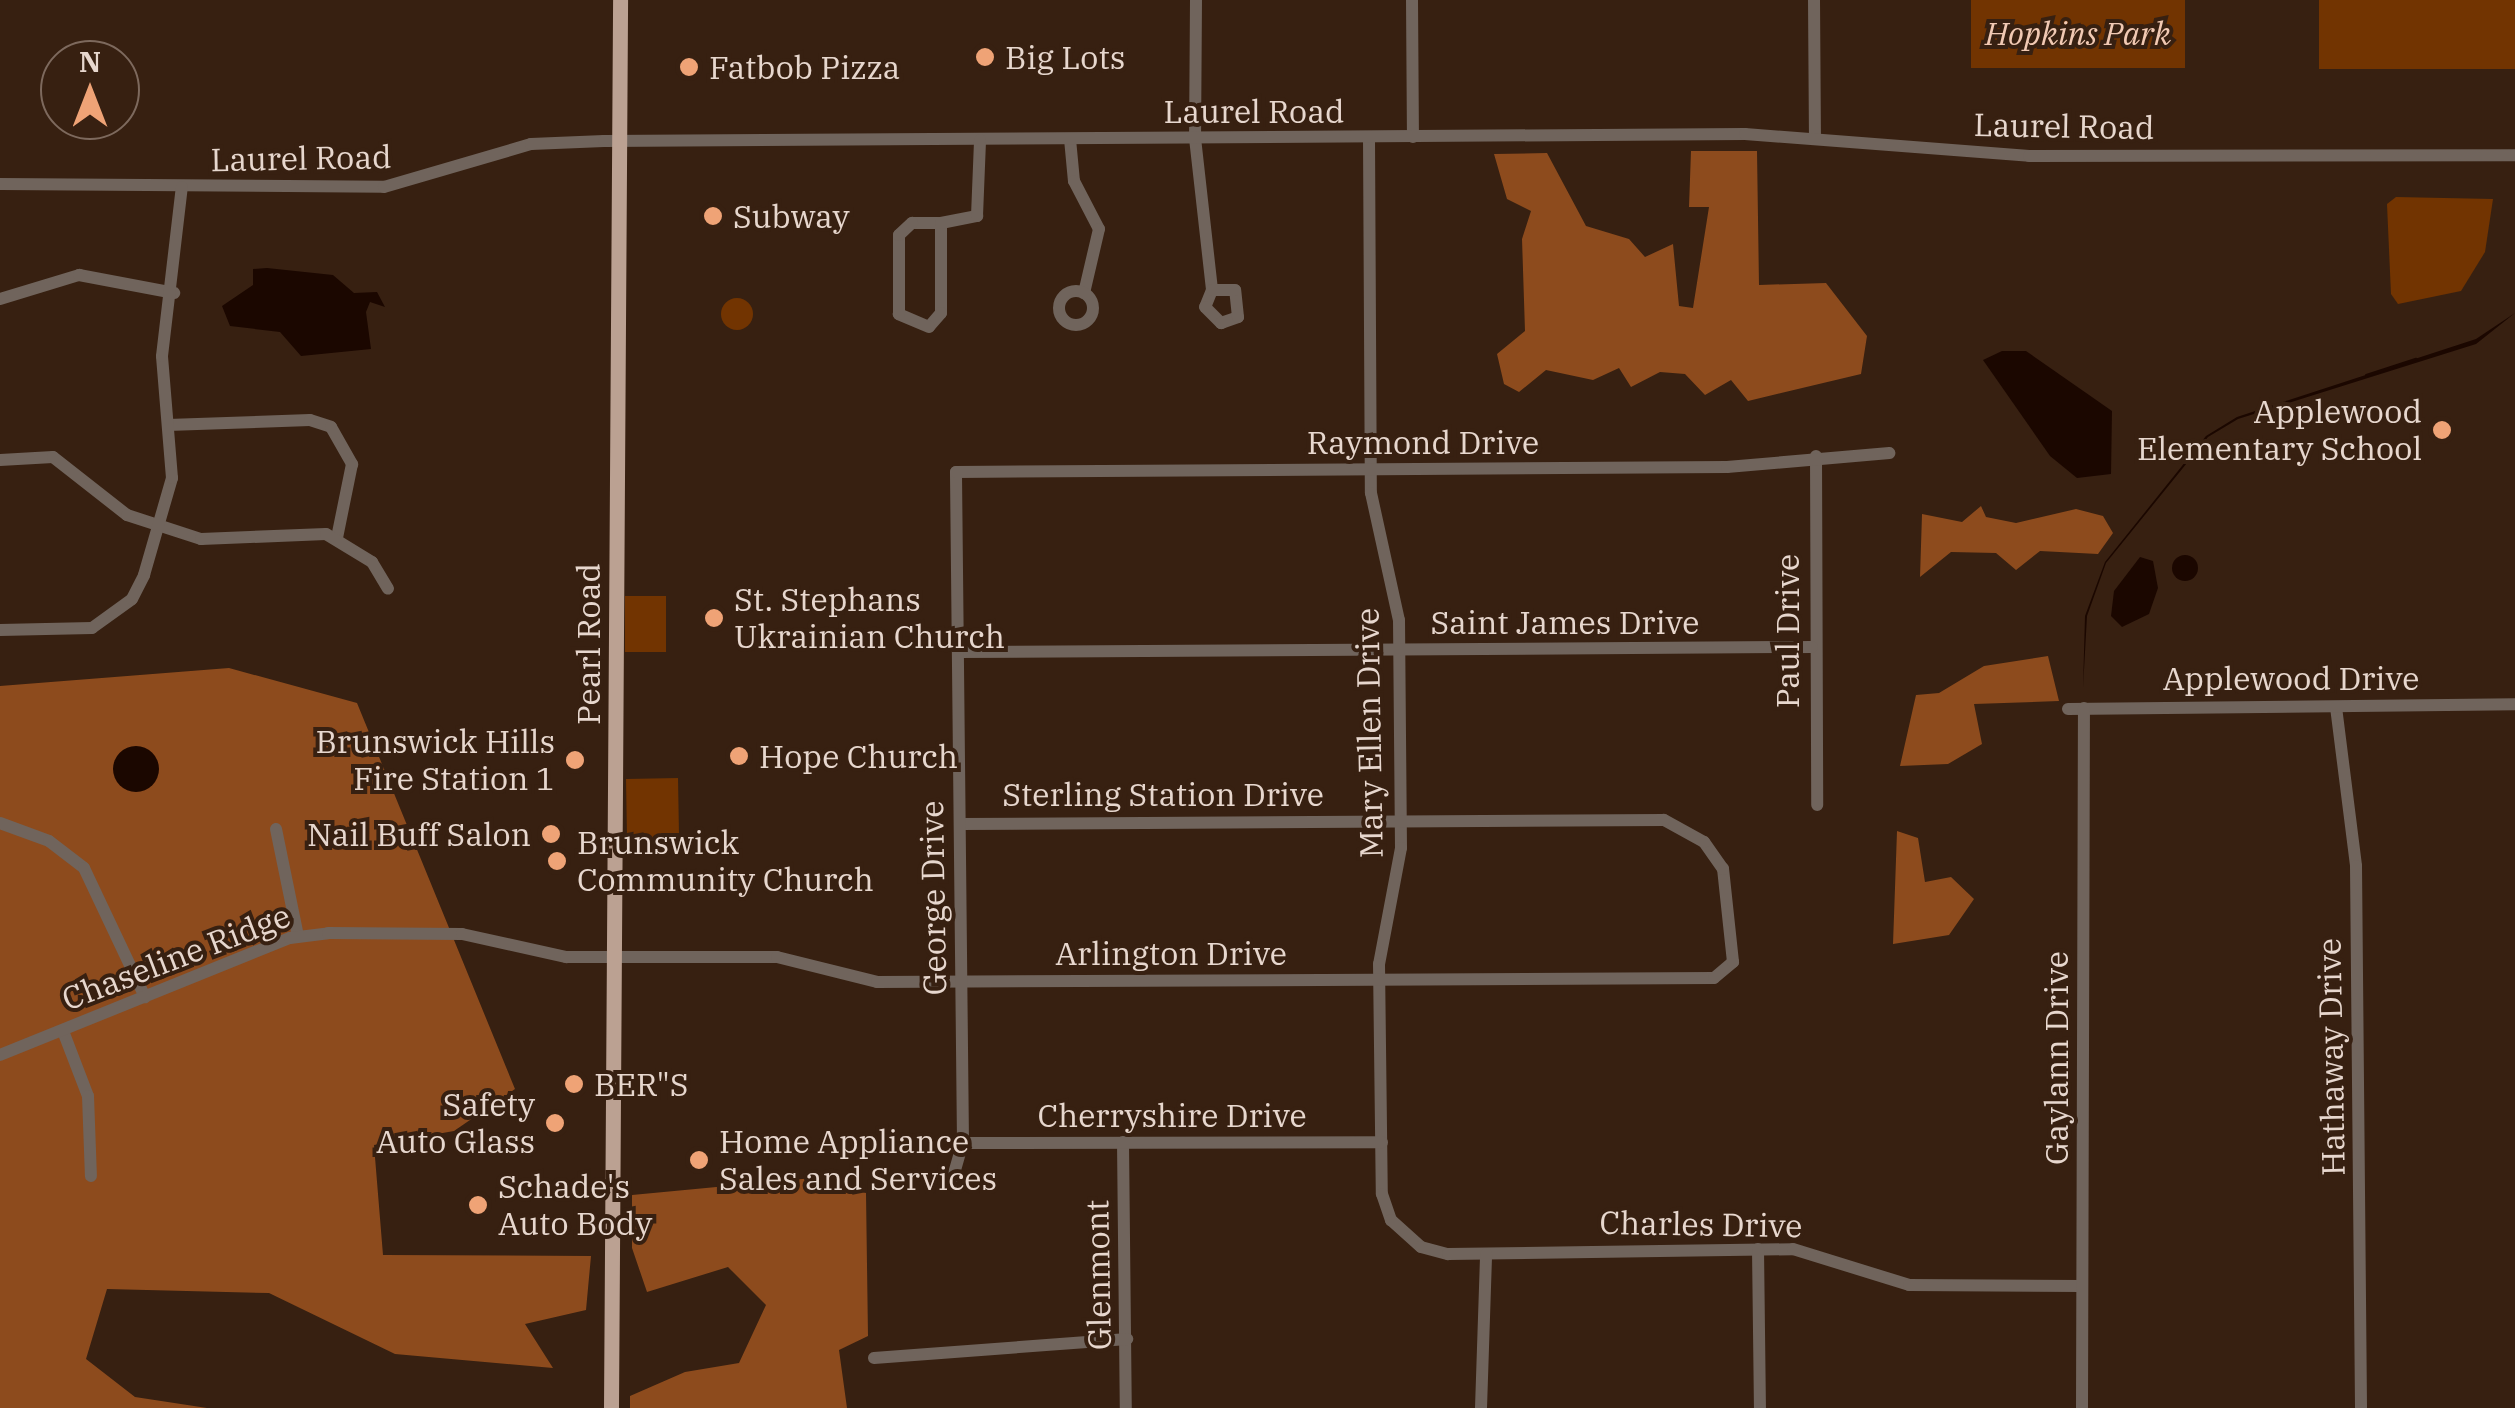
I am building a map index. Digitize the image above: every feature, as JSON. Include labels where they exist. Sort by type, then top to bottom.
[{"type":"main road","name":"Pearl Road","points":[[611,1408],[620,0]]},
{"type":"street","points":[[1196,0],[1196,138],[1212,290]]},
{"type":"street","points":[[1412,0],[1413,137]]},
{"type":"street","points":[[1814,0],[1815,137]]},
{"type":"street","name":"Laurel Road","points":[[0,184],[384,187],[531,144],[620,141],[1815,137],[2029,156],[2515,155]]},
{"type":"street","name":"Mary Ellen Drive","points":[[1369,138],[1372,470],[1399,651],[1401,820],[1380,980],[1382,1194],[1399,1230],[1434,1252],[1486,1254]]},
{"type":"street","points":[[1070,139],[1074,180],[1099,229],[1098,264],[1084,293]]},
{"type":"street","points":[[941,222],[941,313],[929,327],[912,327],[899,314],[899,236],[912,223],[977,216],[980,140]]},
{"type":"street","points":[[0,630],[104,622],[139,588],[172,478],[162,356],[174,292],[182,187]]},
{"type":"street","points":[[0,299],[79,275],[174,292]]},
{"type":"street","points":[[168,425],[310,420],[339,434],[350,452],[351,501],[337,538]]},
{"type":"street","name":"Raymond Drive","points":[[956,472],[1727,467],[1889,452]]},
{"type":"street","name":"Paul Drive","points":[[1816,456],[1812,647],[1817,805]]},
{"type":"street","points":[[0,460],[53,457],[117,510],[200,538],[297,529],[337,538],[372,562],[388,589]]},
{"type":"street","name":"George Drive","points":[[953,1177],[963,1142],[956,472]]},
{"type":"street","name":"Saint James Drive","points":[[958,652],[1812,647]]},
{"type":"street","name":"Applewood Drive","points":[[2068,708],[2515,704]]},
{"type":"street","name":"Hathaway Drive","points":[[2336,707],[2356,866],[2362,1408]]},
{"type":"street","name":"Gaylann Drive","points":[[2082,1408],[2084,708]]},
{"type":"street","name":"Sterling Station Drive","points":[[960,824],[1401,820],[1678,825],[1704,842],[1729,883],[1729,970]]},
{"type":"street","points":[[0,823],[49,840],[84,868],[145,997]]},
{"type":"street","points":[[276,829],[298,936]]},
{"type":"street","name":"Chaseline Ridge","points":[[0,1055],[298,936],[462,934],[550,956],[614,958]]},
{"type":"street","name":"Arlington Drive","points":[[614,958],[777,957],[856,979],[962,981],[1714,978],[1729,970]]},
{"type":"street","points":[[62,1031],[88,1096],[91,1176]]},
{"type":"street","name":"Cherryshire Drive","points":[[963,1142],[1382,1142]]},
{"type":"street","name":"Glenmont","points":[[1124,1142],[1126,1408]]},
{"type":"street","points":[[1758,1249],[1760,1408]]},
{"type":"street","name":"Charles Drive","points":[[1486,1254],[1758,1249],[1813,1252],[1909,1286],[2082,1286]]},
{"type":"street","points":[[1481,1408],[1486,1254]]},
{"type":"street","points":[[874,1358],[1127,1339]]},
{"type":"green space","name":"Hopkins Park","points":[[1971,0],[2185,0],[2185,68],[1971,68]]},
{"type":"green space","points":[[2319,0],[2515,0],[2515,69],[2319,69]]},
{"type":"green space","points":[[2396,197],[2493,199],[2485,252],[2461,291],[2398,304],[2391,294],[2387,204]]},
{"type":"green space","points":[[737,298],[749,302],[753,314],[749,326],[737,330],[725,326],[721,314],[725,302]]},
{"type":"green space","points":[[625,596],[666,596],[666,652],[625,652]]},
{"type":"green space","points":[[678,778],[679,848],[627,849],[626,779]]},
{"type":"shaded area","points":[[1691,151],[1757,151],[1759,285],[1826,283],[1867,336],[1861,374],[1748,401],[1731,380],[1705,395],[1685,374],[1660,372],[1631,387],[1619,368],[1593,380],[1546,370],[1519,392],[1504,384],[1497,354],[1525,331],[1522,239],[1531,211],[1507,199],[1494,154],[1547,153],[1586,226],[1629,239],[1645,257],[1673,244],[1679,306],[1693,308],[1709,207],[1689,207]]},
{"type":"shaded area","points":[[253,269],[333,275],[354,293],[377,292],[385,307],[370,302],[366,312],[371,349],[301,356],[280,332],[230,326],[222,306],[253,285]]},
{"type":"shaded area","points":[[2515,313],[2476,344],[2238,419],[2208,437],[2106,563],[2087,616],[2083,688],[2085,616],[2105,562],[2206,436],[2237,417],[2476,339]]},
{"type":"shaded area","points":[[2002,351],[2026,351],[2112,411],[2111,474],[2077,478],[2050,456],[1983,360]]},
{"type":"shaded area","points":[[1981,506],[1986,517],[2016,523],[2076,509],[2103,516],[2113,533],[2098,554],[2040,551],[2016,570],[1996,553],[1951,552],[1920,577],[1922,514],[1962,522]]},
{"type":"shaded area","points":[[2185,555],[2194,559],[2198,568],[2194,577],[2185,581],[2176,577],[2172,568],[2176,559]]},
{"type":"shaded area","points":[[2140,557],[2153,561],[2158,588],[2149,614],[2122,627],[2111,616],[2114,591]]},
{"type":"shaded area","points":[[2048,656],[2059,701],[1974,704],[1982,744],[1948,764],[1900,766],[1916,695],[1939,693],[1984,666]]},
{"type":"shaded area","points":[[229,668],[357,703],[515,1089],[454,1131],[374,1145],[383,1255],[591,1256],[586,1310],[525,1324],[553,1368],[395,1354],[269,1293],[107,1289],[86,1359],[135,1397],[207,1408],[0,1408],[0,686]]},
{"type":"shaded area","points":[[136,746],[152,753],[159,769],[152,785],[136,792],[120,785],[113,769],[120,753]]},
{"type":"shaded area","points":[[1897,831],[1918,838],[1925,882],[1951,877],[1974,899],[1949,935],[1893,944]]},
{"type":"shaded area","points":[[813,1178],[866,1193],[868,1336],[839,1350],[847,1408],[630,1408],[630,1396],[685,1372],[739,1363],[766,1305],[728,1267],[647,1292],[632,1248],[632,1195]]},
{"type":"waterway","points":[[2366,375],[2415,359]]},
{"type":"place","name":"Big Lots","points":[[985,57]]},
{"type":"place","name":"Fatbob Pizza","points":[[689,67]]},
{"type":"place","name":"Subway","points":[[713,216]]},
{"type":"place","name":"Applewood Elementary School","points":[[2442,430]]},
{"type":"place","name":"St. Stephans Ukrainian Church","points":[[714,618]]},
{"type":"place","name":"Hope Church","points":[[739,756]]},
{"type":"place","name":"Brunswick Hills Fire Station 1","points":[[575,760]]},
{"type":"place","name":"Nail Buff Salon","points":[[551,834]]},
{"type":"place","name":"Brunswick Community Church","points":[[557,861]]},
{"type":"place","name":"BER\"S","points":[[574,1084]]},
{"type":"place","name":"Safety Auto Glass","points":[[555,1123]]},
{"type":"place","name":"Home Appliance Sales and Services","points":[[699,1160]]},
{"type":"place","name":"Schade's Auto Body","points":[[478,1205]]}]
